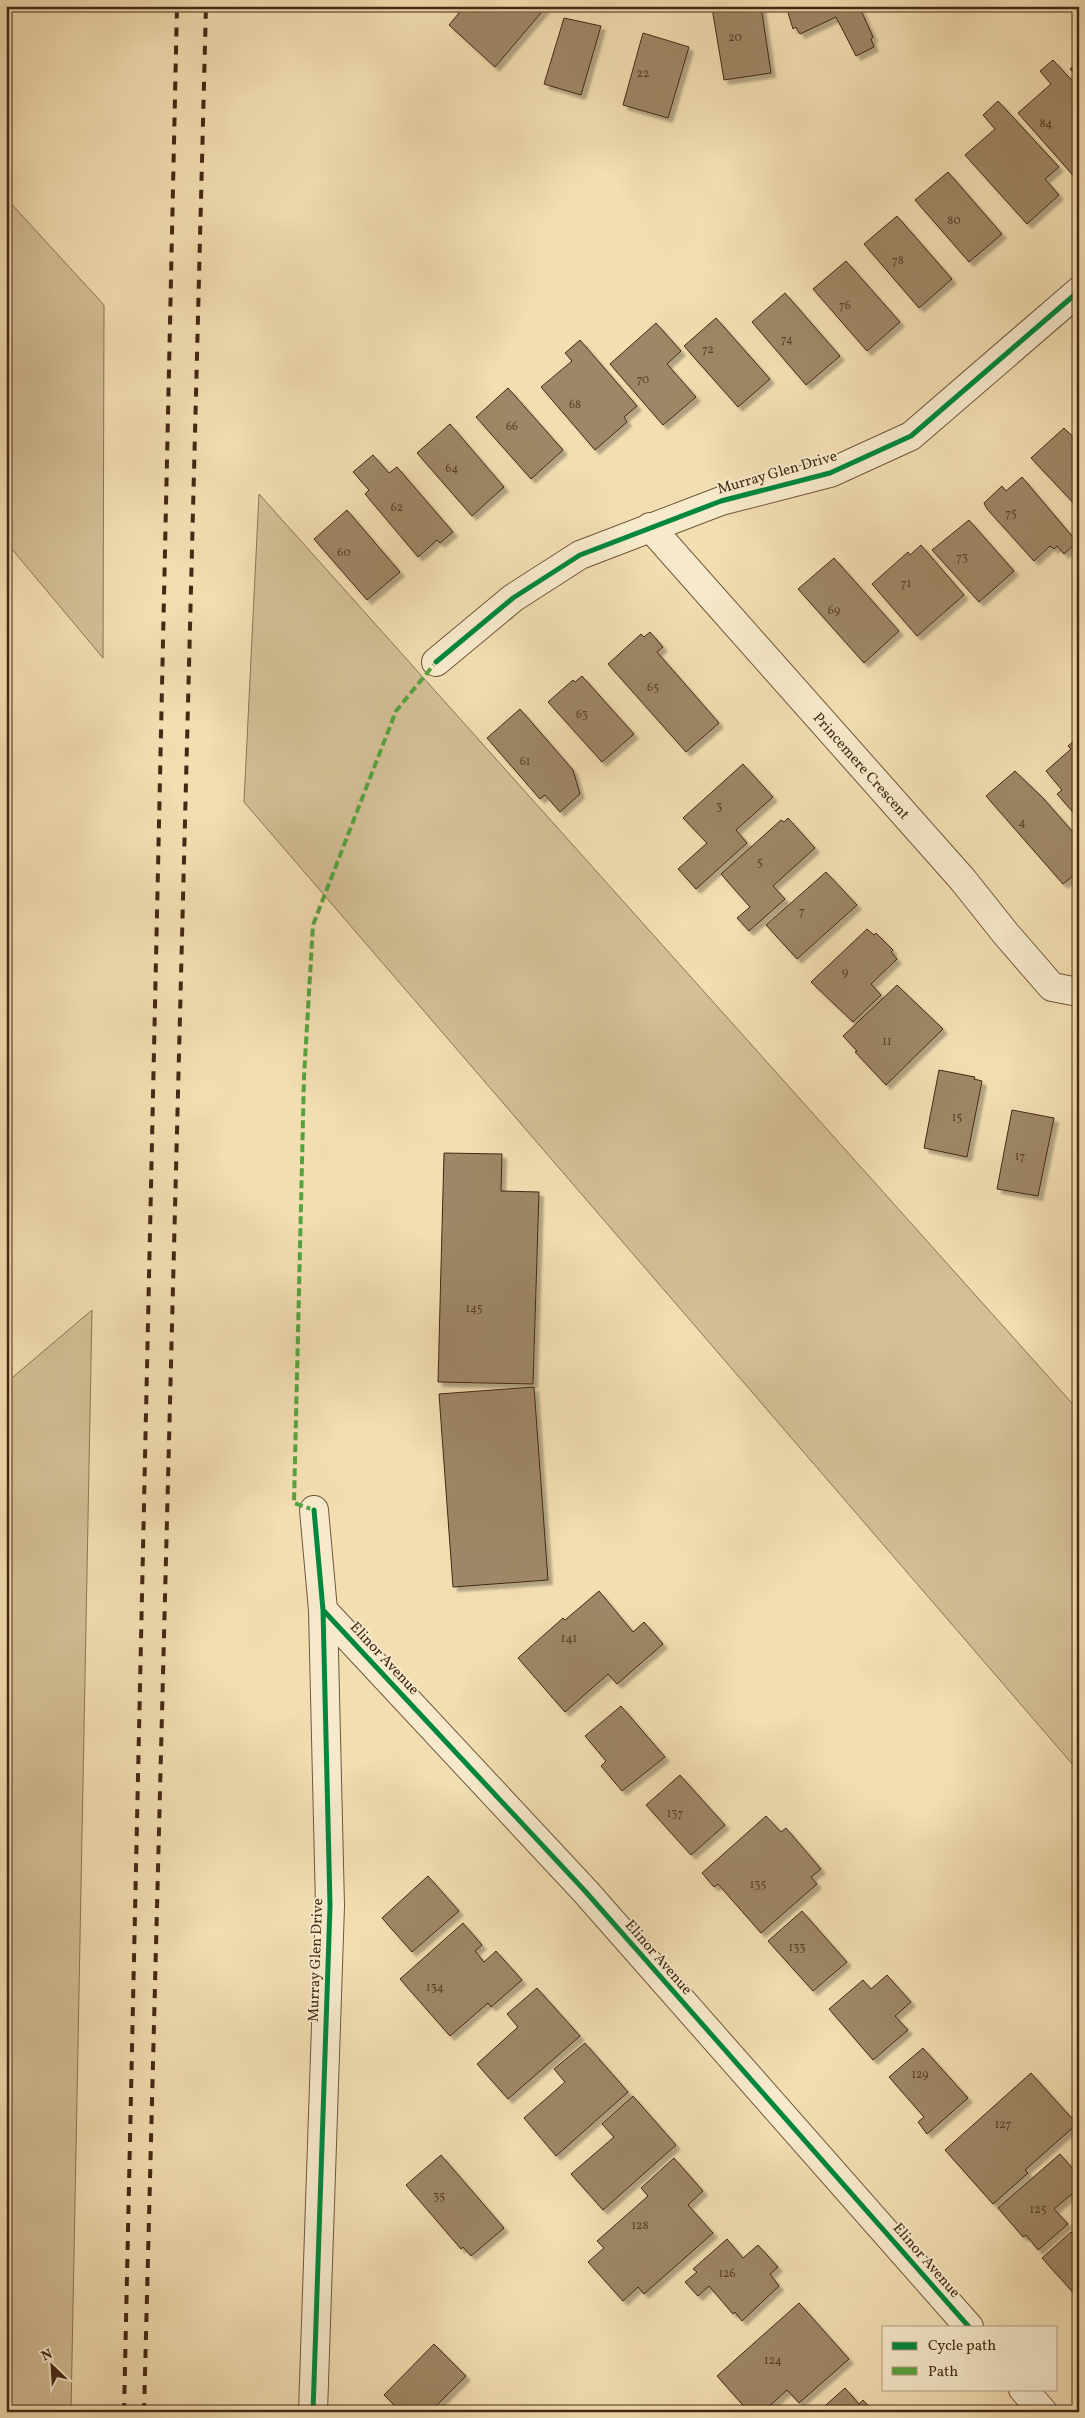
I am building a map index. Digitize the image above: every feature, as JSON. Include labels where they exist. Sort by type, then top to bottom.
[{"type":"street","name":"Murray Glen Drive","points":[[436,662],[521,592],[580,556],[650,527],[721,501],[830,473],[911,436],[1079,291]]},
{"type":"street","name":"Princemere Crescent","points":[[650,527],[963,880],[1000,928],[1052,986],[1073,991],[1079,989]]},
{"type":"street","name":"Murray Glen Drive","points":[[313,2412],[330,1906],[323,1610],[314,1510]]},
{"type":"street","name":"Elinor Avenue","points":[[323,1610],[584,1890],[968,2326]]},
{"type":"street","points":[[1024,2390],[1043,2412]]},
{"type":"shaded area","points":[[6,198],[104,305],[103,658],[6,542]]},
{"type":"shaded area","points":[[259,494],[1079,1411],[1079,1772],[244,802]]},
{"type":"shaded area","points":[[92,1310],[71,2412],[6,2412],[6,1383]]},
{"type":"building","points":[[452,6],[546,7],[495,67],[449,25],[459,13]]},
{"type":"building","points":[[722,6],[761,6],[771,73],[724,80],[712,8]]},
{"type":"building","points":[[786,6],[832,6],[834,11],[844,6],[859,6],[873,37],[871,39],[874,47],[856,56],[836,17],[800,34],[796,27],[793,29]]},
{"type":"building","points":[[564,18],[601,26],[581,95],[544,84]]},
{"type":"building","points":[[643,33],[689,47],[668,118],[623,105]]},
{"type":"building","points":[[1053,60],[1079,88],[1079,182],[1018,113],[1051,84],[1040,71]]},
{"type":"building","points":[[1079,61],[1079,79],[1070,69]]},
{"type":"building","points":[[998,101],[1059,167],[1045,179],[1059,195],[1027,224],[965,155],[995,129],[983,115]]},
{"type":"building","points":[[948,172],[1002,234],[969,262],[915,200]]},
{"type":"building","points":[[897,216],[952,279],[919,308],[864,244]]},
{"type":"building","points":[[846,261],[900,322],[867,351],[813,289]]},
{"type":"building","points":[[785,293],[840,356],[806,385],[752,322]]},
{"type":"building","points":[[716,318],[770,379],[738,407],[684,346]]},
{"type":"building","points":[[656,323],[681,351],[667,364],[696,397],[663,425],[610,364]]},
{"type":"building","points":[[580,340],[637,406],[624,417],[627,422],[595,450],[541,387],[572,361],[565,353]]},
{"type":"building","points":[[508,388],[563,450],[531,479],[476,417]]},
{"type":"building","points":[[450,424],[504,487],[472,516],[417,453]]},
{"type":"building","points":[[1064,428],[1079,443],[1079,509],[1031,458]]},
{"type":"building","points":[[373,455],[389,473],[397,467],[453,532],[440,543],[437,540],[418,557],[365,494],[369,490],[353,472]]},
{"type":"building","points":[[1022,477],[1077,542],[1064,554],[1057,546],[1054,549],[1050,546],[1034,561],[987,509],[984,503],[1002,486],[1006,491]]},
{"type":"building","points":[[347,510],[400,572],[367,600],[314,539]]},
{"type":"building","points":[[969,520],[1014,571],[979,602],[932,550]]},
{"type":"building","points":[[921,545],[964,595],[917,636],[872,584],[908,552],[910,555]]},
{"type":"building","points":[[834,558],[899,631],[864,663],[798,589]]},
{"type":"building","points":[[650,632],[663,647],[657,652],[719,723],[686,752],[608,664],[641,634],[644,637]]},
{"type":"building","points":[[582,676],[634,734],[602,762],[548,702],[573,680],[575,682]]},
{"type":"building","points":[[520,709],[573,770],[580,794],[560,812],[545,795],[540,799],[487,738]]},
{"type":"building","points":[[1079,737],[1079,819],[1057,794],[1062,790],[1046,771],[1071,749],[1068,746]]},
{"type":"building","points":[[743,764],[773,797],[736,830],[747,843],[696,889],[678,869],[707,843],[683,818]]},
{"type":"building","points":[[1015,771],[1043,798],[1079,839],[1079,871],[1063,884],[986,796]]},
{"type":"building","points":[[788,818],[815,848],[773,886],[785,899],[749,931],[737,918],[750,907],[721,874],[781,820],[784,822]]},
{"type":"building","points":[[826,872],[857,905],[797,959],[766,925]]},
{"type":"building","points":[[867,929],[874,935],[876,933],[893,950],[891,952],[897,959],[871,984],[881,995],[853,1022],[811,982]]},
{"type":"building","points":[[897,985],[943,1029],[886,1085],[855,1052],[857,1051],[843,1036]]},
{"type":"building","points":[[939,1070],[975,1077],[974,1079],[982,1081],[967,1157],[924,1148]]},
{"type":"building","points":[[1012,1110],[1054,1118],[1038,1196],[997,1189]]},
{"type":"building","points":[[444,1153],[502,1154],[501,1191],[539,1192],[533,1384],[438,1382]]},
{"type":"building","points":[[1079,1181],[1079,1199],[1073,1184]]},
{"type":"building","points":[[534,1387],[548,1580],[453,1587],[439,1394]]},
{"type":"building","points":[[599,1591],[633,1632],[644,1622],[663,1644],[617,1684],[608,1674],[565,1712],[518,1658],[563,1618],[565,1620]]},
{"type":"building","points":[[621,1706],[665,1757],[622,1791],[601,1766],[606,1761],[585,1736]]},
{"type":"building","points":[[680,1775],[725,1825],[691,1855],[646,1805]]},
{"type":"building","points":[[766,1816],[781,1832],[786,1828],[821,1869],[811,1877],[817,1884],[761,1933],[718,1884],[714,1887],[702,1873]]},
{"type":"building","points":[[428,1876],[459,1911],[412,1952],[382,1918]]},
{"type":"building","points":[[802,1911],[847,1962],[813,1991],[768,1941]]},
{"type":"building","points":[[463,1923],[482,1945],[475,1951],[484,1962],[496,1951],[522,1980],[491,2007],[488,2003],[450,2036],[400,1979]]},
{"type":"building","points":[[887,1975],[911,2002],[895,2016],[908,2030],[873,2060],[829,2009],[863,1980],[871,1989]]},
{"type":"building","points":[[537,1988],[580,2036],[508,2099],[477,2064],[518,2027],[507,2014]]},
{"type":"building","points":[[585,2043],[628,2092],[556,2156],[524,2118],[565,2082],[554,2069]]},
{"type":"building","points":[[923,2048],[968,2098],[927,2134],[918,2122],[924,2117],[889,2077]]},
{"type":"building","points":[[1031,2073],[1077,2124],[1025,2170],[1028,2173],[993,2204],[945,2150]]},
{"type":"building","points":[[633,2096],[676,2145],[603,2210],[571,2174],[614,2137],[602,2124]]},
{"type":"building","points":[[1060,2154],[1079,2176],[1079,2188],[1054,2209],[1068,2224],[1038,2250],[1026,2235],[1023,2237],[998,2208]]},
{"type":"building","points":[[441,2155],[504,2228],[471,2256],[463,2247],[461,2249],[406,2185]]},
{"type":"building","points":[[674,2158],[703,2191],[688,2205],[713,2233],[644,2294],[638,2287],[623,2301],[588,2262],[604,2248],[597,2241],[648,2196],[641,2188]]},
{"type":"building","points":[[1079,2228],[1079,2299],[1042,2258],[1071,2232]]},
{"type":"building","points":[[727,2239],[743,2258],[758,2245],[778,2267],[770,2274],[779,2286],[742,2321],[735,2312],[733,2314],[709,2286],[698,2296],[685,2282],[697,2272],[693,2269]]},
{"type":"building","points":[[799,2303],[849,2359],[799,2403],[787,2390],[763,2412],[749,2412],[717,2376]]},
{"type":"building","points":[[434,2344],[466,2376],[430,2412],[401,2412],[384,2395]]},
{"type":"building","points":[[845,2388],[859,2404],[863,2400],[874,2412],[818,2412]]},
{"type":"railway","points":[[124,2412],[177,6]]},
{"type":"railway","points":[[144,2412],[206,6]]},
{"type":"marked path","points":[[314,1510],[294,1503],[304,1077],[313,925],[396,711],[436,662]]},
{"type":"cycle path","points":[[436,662],[513,598],[580,555],[721,501],[830,473],[911,436],[1079,291]]},
{"type":"cycle path","points":[[313,2412],[330,1906],[323,1610],[314,1510]]},
{"type":"cycle path","points":[[323,1610],[585,1891],[968,2326]]}]
